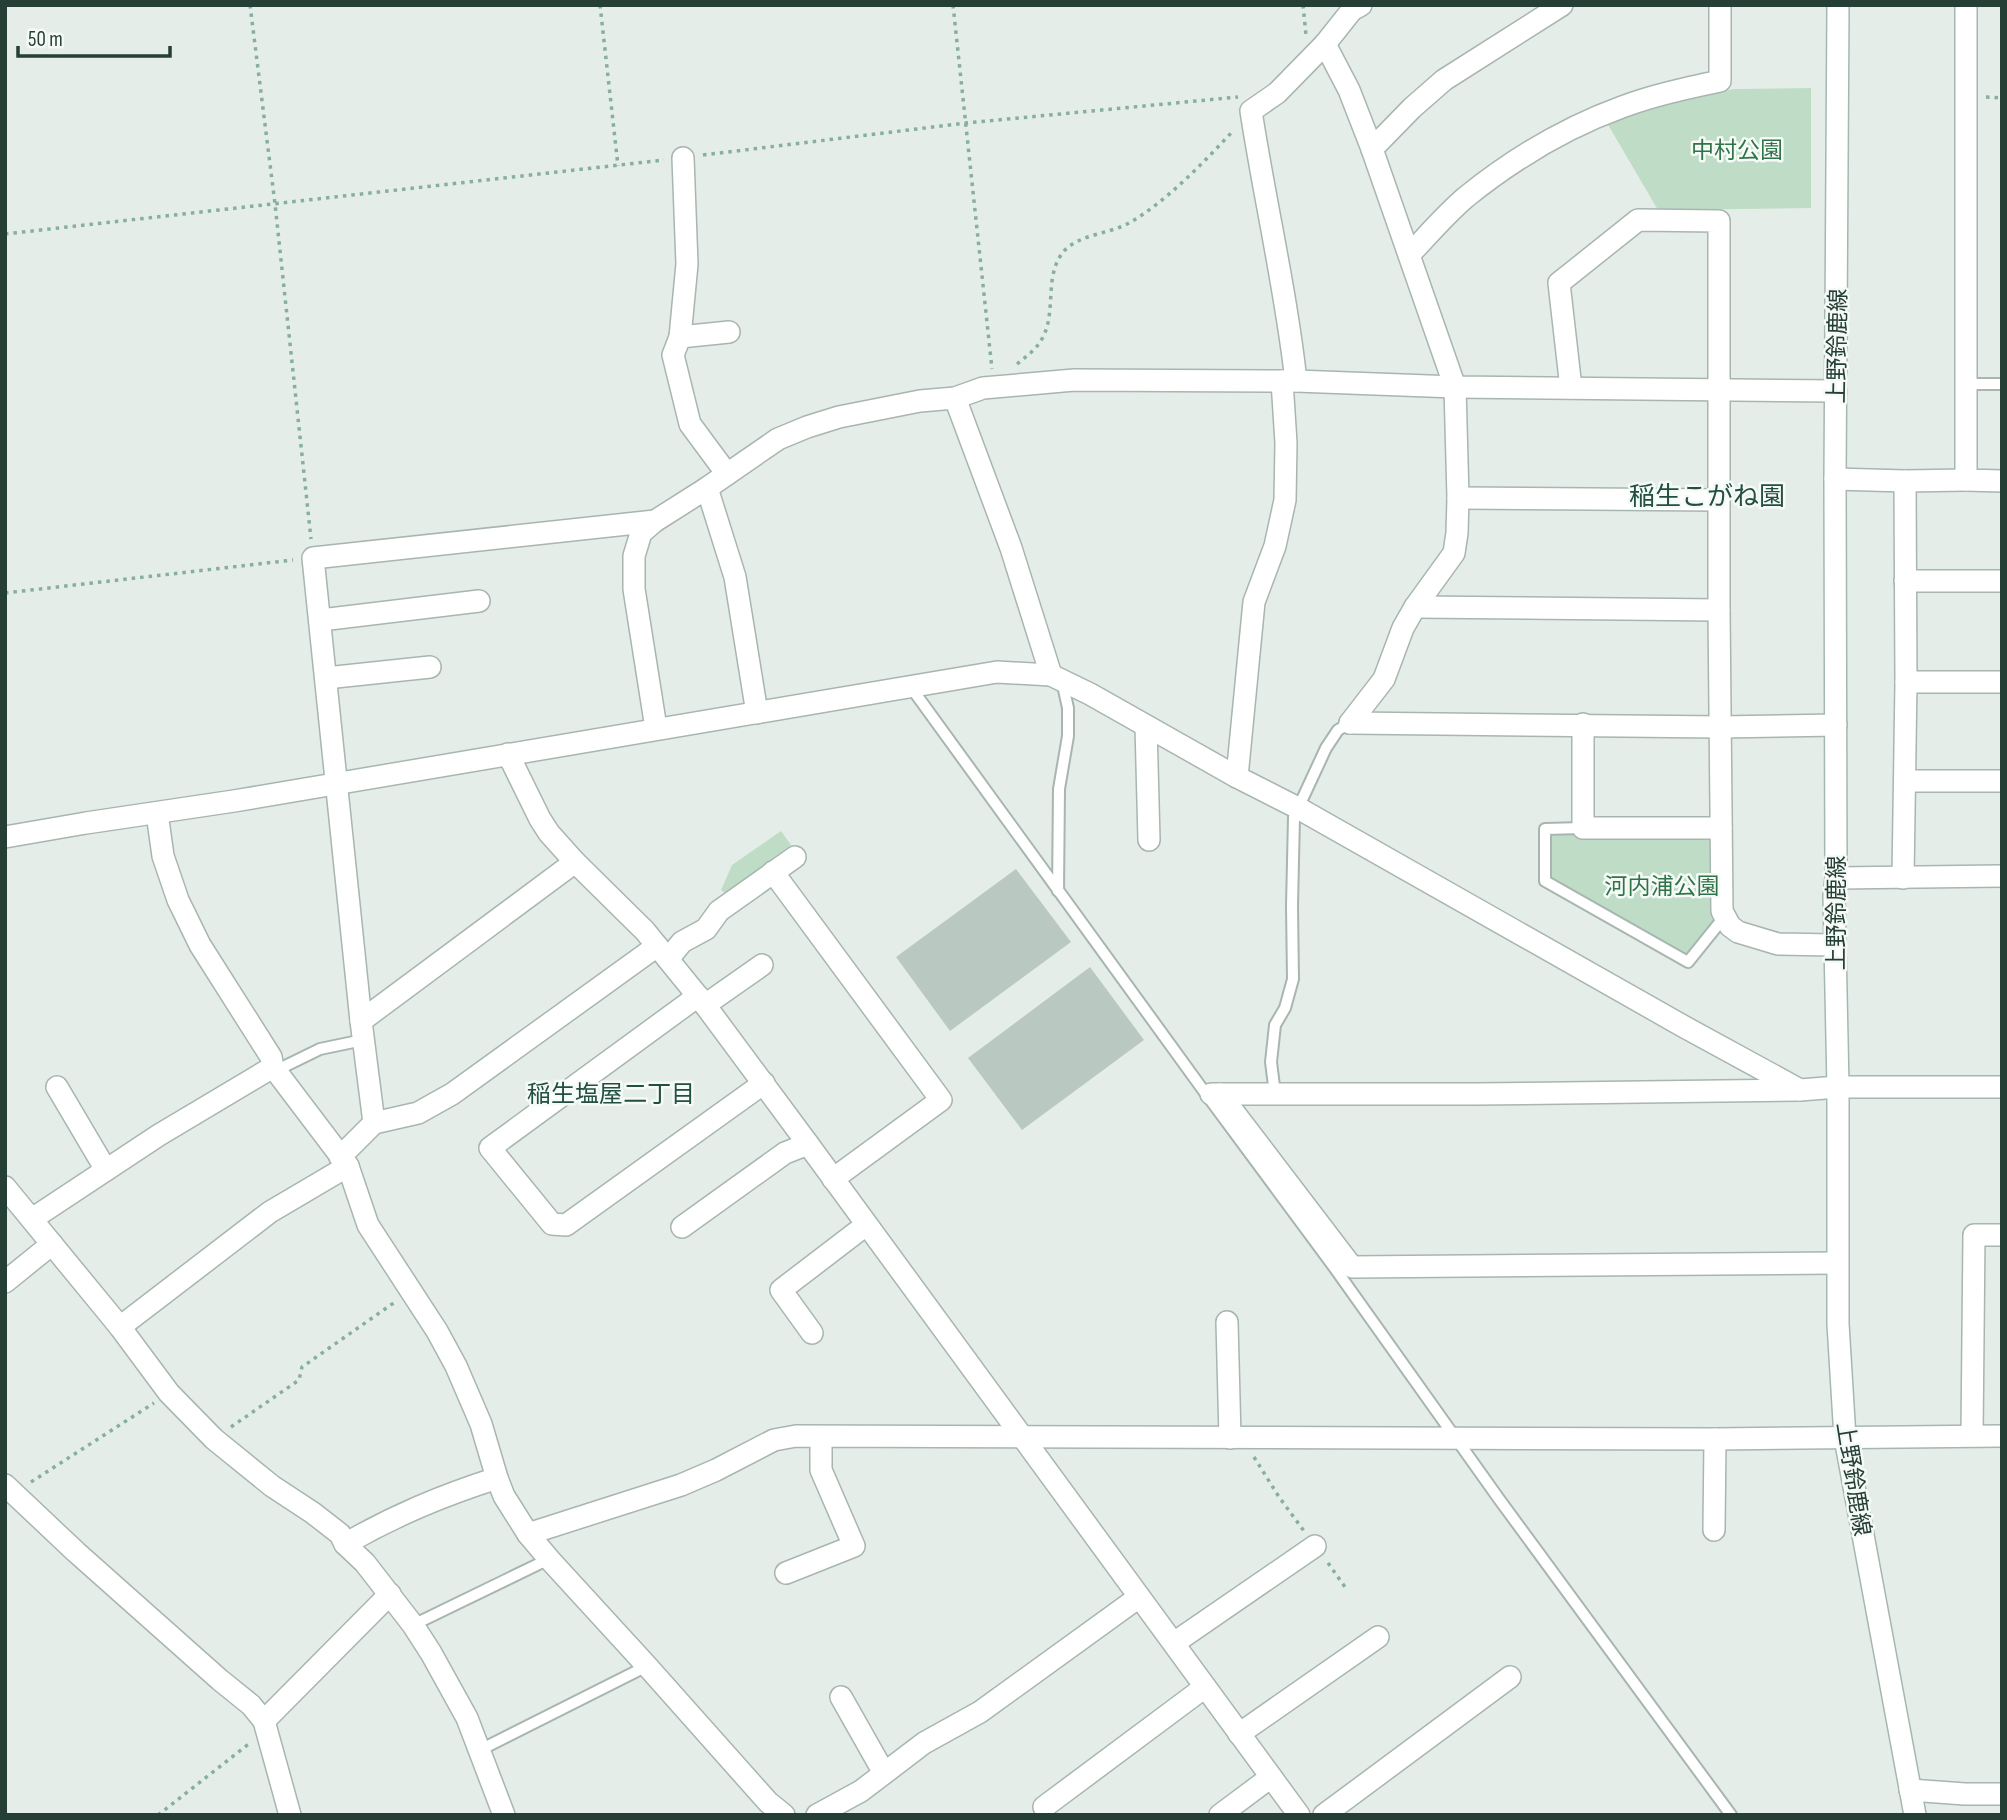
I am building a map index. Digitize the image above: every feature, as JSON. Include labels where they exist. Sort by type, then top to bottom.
[{"type":"street","points":[[1237,777],[1254,602],[1275,546],[1284,500],[1289,381],[1290,320],[1251,111],[1277,93],[1325,44],[1352,10],[1360,5]]},
{"type":"street","points":[[1372,149],[1444,80],[1562,5]]},
{"type":"street","points":[[1410,254],[1465,198],[1556,137],[1621,107],[1720,81],[1720,5]]},
{"type":"street","name":"上野鈴鹿線","points":[[1838,5],[1834,896],[1838,1087],[1838,1324],[1845,1438],[1915,1815]]},
{"type":"street","points":[[1966,5],[1966,480]]},
{"type":"street","points":[[1325,44],[1349,90],[1372,149],[1455,387],[1458,498],[1454,553],[1403,628],[1384,679],[1350,723]]},
{"type":"street","points":[[683,158],[687,264],[680,337],[673,355],[690,424],[727,474]]},
{"type":"street","points":[[1571,388],[1559,283],[1638,220],[1719,221],[1722,911],[1730,926],[1738,932],[1778,944],[1834,945]]},
{"type":"street","points":[[680,337],[729,332]]},
{"type":"street","points":[[656,729],[634,589],[634,556],[641,533],[778,439],[839,417],[920,401],[955,398],[988,385],[1074,380],[1289,381],[1455,387],[1836,391]]},
{"type":"street","points":[[955,398],[1012,548],[1056,677]]},
{"type":"street","points":[[1835,479],[2002,481]]},
{"type":"street","points":[[1903,878],[1905,481]]},
{"type":"street","points":[[707,488],[735,577],[757,713]]},
{"type":"street","points":[[1458,498],[1719,500]]},
{"type":"street","points":[[374,1123],[313,558],[655,521]]},
{"type":"street","points":[[1905,581],[2002,581]]},
{"type":"street","points":[[321,620],[479,601]]},
{"type":"street","points":[[1415,607],[1719,610]]},
{"type":"street","points":[[326,678],[430,667]]},
{"type":"street","points":[[5,837],[997,672],[1056,677],[1298,808],[1681,1026],[1800,1090]]},
{"type":"street","points":[[1906,682],[2002,682]]},
{"type":"street","points":[[1350,723],[1721,727],[1836,725]]},
{"type":"street","points":[[1583,724],[1583,828],[1721,828]]},
{"type":"street","points":[[1146,726],[1149,840]]},
{"type":"street","points":[[508,754],[549,834],[645,931],[764,1083],[1299,1815]]},
{"type":"street","points":[[1905,781],[2002,781]]},
{"type":"street","points":[[157,813],[163,856],[178,900],[200,945],[271,1057],[274,1069],[344,1162],[368,1225],[437,1331],[466,1388],[481,1424],[504,1496],[548,1559],[768,1802],[784,1815]]},
{"type":"street","points":[[120,1326],[270,1212],[344,1162],[374,1123],[418,1114],[452,1094],[662,952],[706,929],[719,911],[795,857]]},
{"type":"street","points":[[362,1030],[575,862]]},
{"type":"street","points":[[773,872],[941,1100],[833,1179]]},
{"type":"street","points":[[1836,878],[2002,876]]},
{"type":"street","points":[[762,965],[701,1001],[491,1147],[552,1224],[566,1226],[764,1083]]},
{"type":"street","points":[[32,1219],[159,1135],[274,1069]]},
{"type":"street","points":[[57,1087],[106,1170]]},
{"type":"street","points":[[1213,1094],[1476,1094],[1800,1090],[1838,1087],[2002,1087]]},
{"type":"street","points":[[1213,1094],[1352,1267],[1837,1263]]},
{"type":"street","points":[[682,1227],[785,1153],[808,1144]]},
{"type":"street","points":[[5,1187],[120,1326],[169,1393],[214,1439],[272,1486],[340,1534],[345,1544],[365,1563],[390,1594],[431,1653],[461,1707],[504,1815]]},
{"type":"street","points":[[811,1333],[780,1290],[866,1225]]},
{"type":"street","points":[[1972,1435],[1974,1236],[2002,1235]]},
{"type":"street","points":[[5,1282],[52,1244]]},
{"type":"street","points":[[1227,1322],[1236,1438]]},
{"type":"street","points":[[528,1534],[681,1485],[774,1440],[796,1436],[2002,1436]]},
{"type":"street","points":[[786,1573],[854,1546],[821,1470],[821,1437]]},
{"type":"street","points":[[1714,1530],[1715,1438]]},
{"type":"street","points":[[345,1544],[390,1519],[450,1493],[497,1478]]},
{"type":"street","points":[[10,1489],[76,1552],[251,1706],[265,1726],[290,1815]]},
{"type":"street","points":[[1174,1643],[1315,1546]]},
{"type":"street","points":[[265,1726],[390,1594]]},
{"type":"street","points":[[817,1815],[860,1791],[924,1743],[979,1712],[1139,1597]]},
{"type":"street","points":[[1239,1734],[1378,1637]]},
{"type":"street","points":[[1324,1815],[1510,1677]]},
{"type":"street","points":[[1044,1807],[1205,1687]]},
{"type":"street","points":[[841,1698],[884,1773]]},
{"type":"street","points":[[1220,1815],[1271,1777]]},
{"type":"street","points":[[1910,1790],[2002,1794]]},
{"type":"lane","points":[[1966,384],[2002,384]]},
{"type":"lane","points":[[1056,677],[1068,708],[1068,736],[1059,789],[1058,891]]},
{"type":"lane","points":[[910,686],[1058,891],[1213,1094],[1334,1267],[1731,1815]]},
{"type":"lane","points":[[1275,1094],[1270,1062],[1275,1025],[1285,1008],[1293,979],[1294,817],[1326,748],[1338,730],[1350,723]]},
{"type":"lane","points":[[1583,828],[1545,829],[1545,881],[1688,962],[1725,916]]},
{"type":"lane","points":[[274,1069],[362,1030]]},
{"type":"lane","points":[[413,1625],[548,1559]]},
{"type":"lane","points":[[480,1750],[647,1666]]},
{"type":"path","points":[[5,593],[313,558],[275,204],[250,5]]},
{"type":"path","points":[[600,5],[618,166]]},
{"type":"path","points":[[953,5],[988,385]]},
{"type":"path","points":[[5,234],[618,166],[965,123],[1277,93]]},
{"type":"path","points":[[988,385],[1032,352],[1042,339],[1048,325],[1053,274],[1057,261],[1067,248],[1086,238],[1129,223],[1158,202],[1208,158],[1251,111]]},
{"type":"path","points":[[214,1439],[299,1380],[302,1367],[411,1290]]},
{"type":"path","points":[[10,1489],[169,1393]]},
{"type":"path","points":[[1236,1438],[1345,1587]]},
{"type":"path","points":[[158,1815],[265,1726]]},
{"type":"green space","name":"中村公園","points":[[1811,88],[1811,208],[1658,210],[1607,123],[1669,100],[1735,89]]},
{"type":"green space","points":[[781,831],[791,845],[725,893],[721,890],[732,865]]},
{"type":"green space","name":"河内浦公園","points":[[1550,834],[1704,834],[1713,842],[1714,927],[1687,958],[1549,879]]},
{"type":"building","points":[[1016,869],[1071,942],[950,1031],[896,957]]},
{"type":"building","points":[[1090,967],[1144,1040],[1022,1130],[968,1058]]},
{"type":"district","name":"稲生こがね園","points":[[1707,496]]},
{"type":"district","name":"稲生塩屋二丁目","points":[[611,1094]]}]
